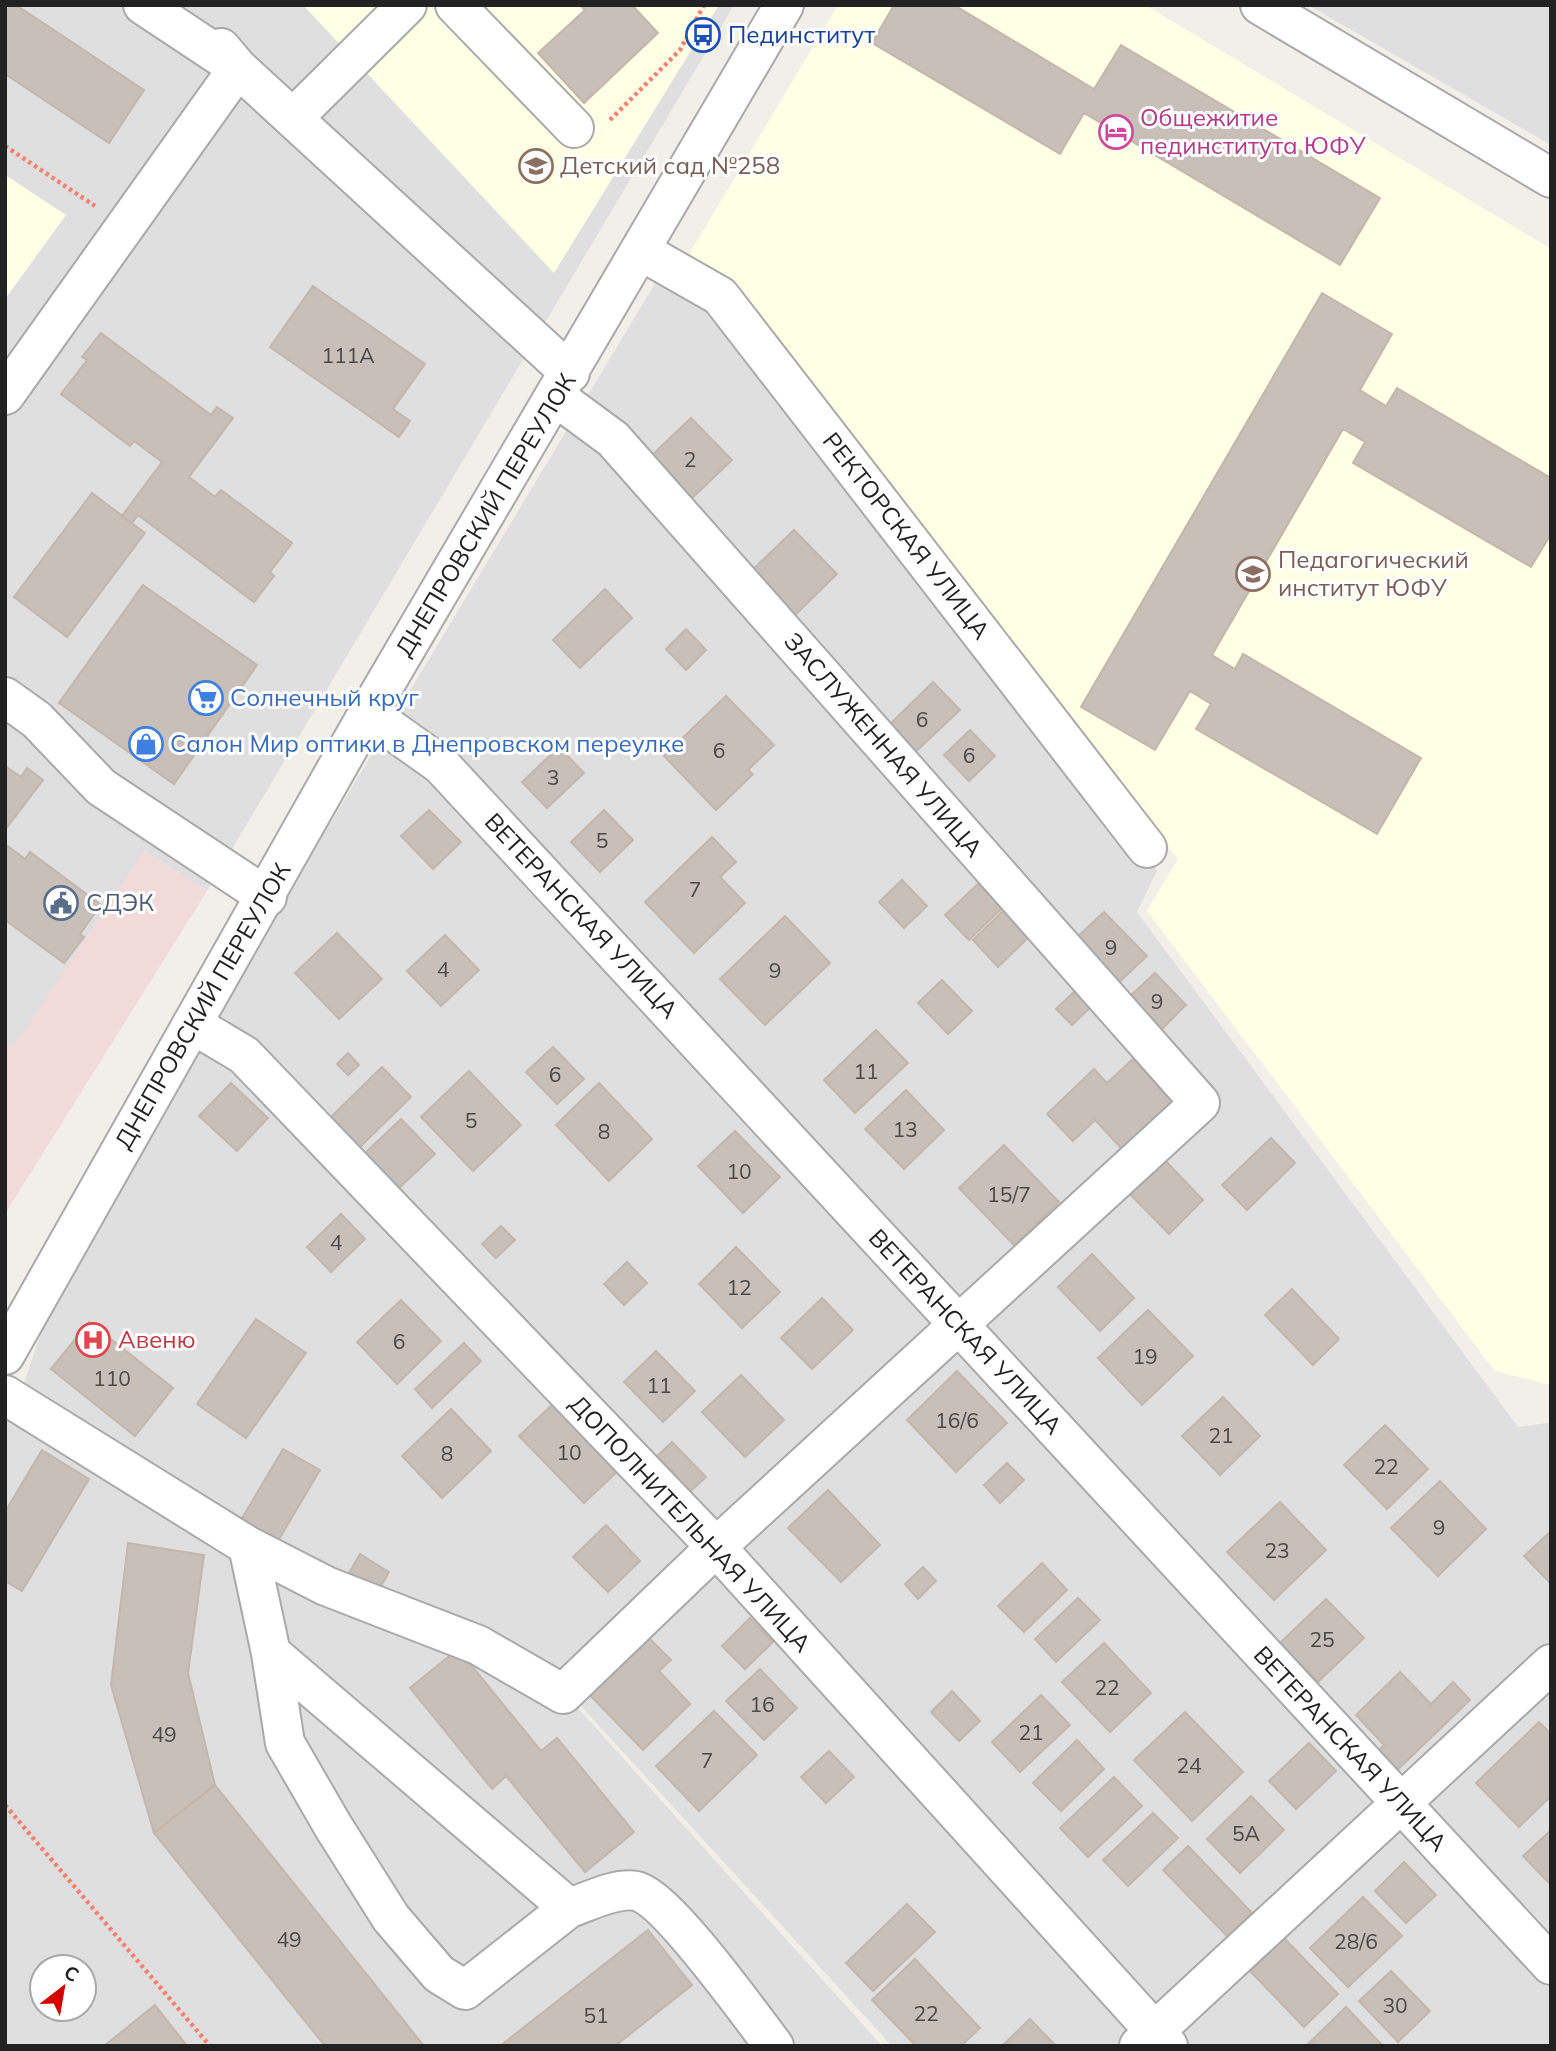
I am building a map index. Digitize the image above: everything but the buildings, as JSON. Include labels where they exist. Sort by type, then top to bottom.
[{"type":"street","points":[[143,5],[239,68]]},
{"type":"street","points":[[182,5],[239,68]]},
{"type":"street","points":[[293,118],[407,5]]},
{"type":"street","points":[[455,5],[574,128]]},
{"type":"street","name":"ДНЕПРОВСКИЙ ПЕРЕУЛОК","points":[[5,1355],[16,1301],[192,1024],[267,897],[368,713],[784,5]]},
{"type":"street","points":[[1261,5],[1551,178]]},
{"type":"street","points":[[5,395],[239,68]]},
{"type":"street","name":"ЗАСЛУЖЕННАЯ УЛИЦА","points":[[239,68],[563,385],[1200,1103],[959,1325]]},
{"type":"street","name":"РЕКТОРСКАЯ УЛИЦА","points":[[641,251],[720,296],[1147,848]]},
{"type":"street","points":[[5,697],[37,720],[101,787],[267,897]]},
{"type":"street","name":"ВЕТЕРАНСКАЯ УЛИЦА","points":[[368,713],[441,765],[1551,1965]]},
{"type":"street","name":"ДОПОЛНИТЕЛЬНАЯ УЛИЦА","points":[[192,1024],[244,1055],[716,1547],[1154,2041]]},
{"type":"street","points":[[5,1395],[248,1546],[326,1586],[478,1645],[563,1694],[716,1547],[959,1325]]},
{"type":"street","points":[[248,1546],[271,1653],[285,1743],[391,1918],[439,1974],[465,1990],[569,1908],[610,1894],[636,1891],[663,1907],[774,2046]]},
{"type":"street","points":[[271,1653],[569,1908]]},
{"type":"street","points":[[1154,2041],[1399,1802],[1551,1664]]},
{"type":"path","points":[[574,128],[592,129],[607,123],[680,51],[704,5]]},
{"type":"path","points":[[5,146],[126,225]]},
{"type":"path","points":[[5,1805],[210,2046]]},
{"type":"shaded area","points":[[5,5],[734,5],[207,891],[144,851],[14,1048],[5,1042]]},
{"type":"shaded area","name":"Детский сад №258","points":[[303,5],[719,5],[554,273]]},
{"type":"shaded area","name":"Педагогический институт ЮФУ","points":[[838,5],[1145,5],[1551,249],[1551,1385],[1495,1371],[1147,911],[1178,859],[733,290],[685,261]]},
{"type":"shaded area","points":[[1308,5],[1551,5],[1551,145]]},
{"type":"shaded area","points":[[5,175],[66,215],[5,299]]},
{"type":"shaded area","points":[[662,272],[719,310],[1157,871],[1137,912],[1518,1427],[1548,1423],[1551,1426],[1551,2046],[892,2046],[580,1705],[475,1638],[351,1591],[24,1383],[63,1267]]},
{"type":"shaded area","points":[[144,851],[207,891],[5,1214],[5,1042],[14,1047]]},
{"type":"shaded area","points":[[20,1388],[350,1595],[577,1707],[882,2046],[5,2046],[5,1426]]},
{"type":"place","name":"Пединститут","points":[[703,35]]},
{"type":"place","name":"Общежитие пединститута ЮФУ","points":[[1116,132]]},
{"type":"place","name":"Детский сад №258","points":[[536,166]]},
{"type":"place","name":"Педагогический институт ЮФУ","points":[[1253,574]]},
{"type":"place","name":"Солнечный круг","points":[[206,698]]},
{"type":"place","name":"Салон Мир оптики в Днепровском переулке","points":[[146,744]]},
{"type":"place","name":"СДЭК","points":[[61,903]]},
{"type":"place","name":"Авеню","points":[[93,1340]]}]
